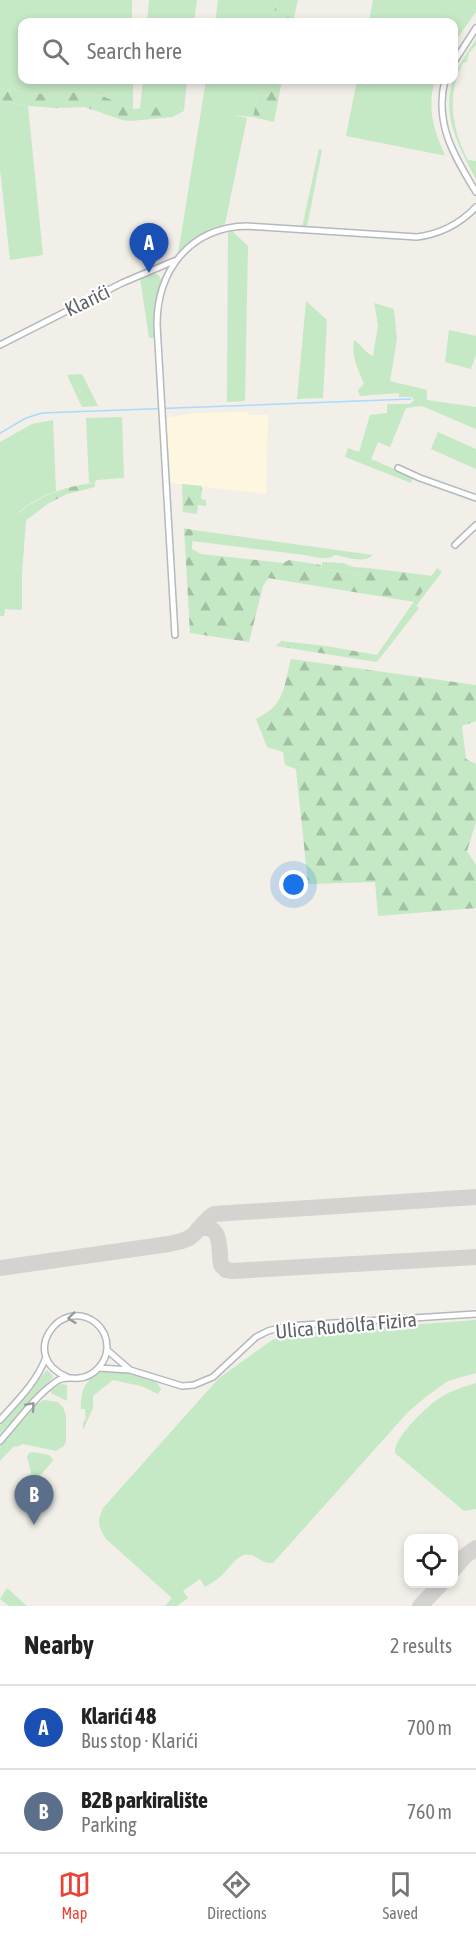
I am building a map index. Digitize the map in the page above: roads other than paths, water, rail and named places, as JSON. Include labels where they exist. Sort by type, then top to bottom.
[{"type":"street","points":[[458,55],[476,28]]},
{"type":"street","points":[[444,84],[441,102],[443,124],[454,152],[476,192]]},
{"type":"street","points":[[175,635],[158,306],[166,277],[176,260],[202,238],[220,230],[236,227],[417,237],[448,228],[476,207]]},
{"type":"street","name":"Klarići","points":[[0,345],[122,283],[176,260]]},
{"type":"street","points":[[398,468],[476,498]]},
{"type":"street","points":[[455,545],[476,525]]},
{"type":"street","name":"Ulica Rudolfa Fizira","points":[[0,1441],[44,1392],[58,1380],[67,1377],[86,1377],[99,1368],[130,1370],[182,1386],[194,1385],[213,1377],[256,1337],[278,1328],[476,1314]]},
{"type":"street","name":"Ulica Rudolfa Fizira","points":[[0,1420],[41,1368],[46,1357],[45,1344],[49,1330],[62,1320],[70,1317],[86,1318],[97,1324],[104,1334],[107,1350],[130,1370]]},
{"type":"street","points":[[99,1368],[107,1350]]},
{"type":"street","points":[[46,1357],[53,1368],[67,1377]]},
{"type":"waterway","points":[[0,433],[26,418],[42,413],[411,399]]},
{"type":"place","name":"Klarići 48","points":[[149,273]]},
{"type":"place","name":"B2B parkiralište","points":[[34,1525]]}]
